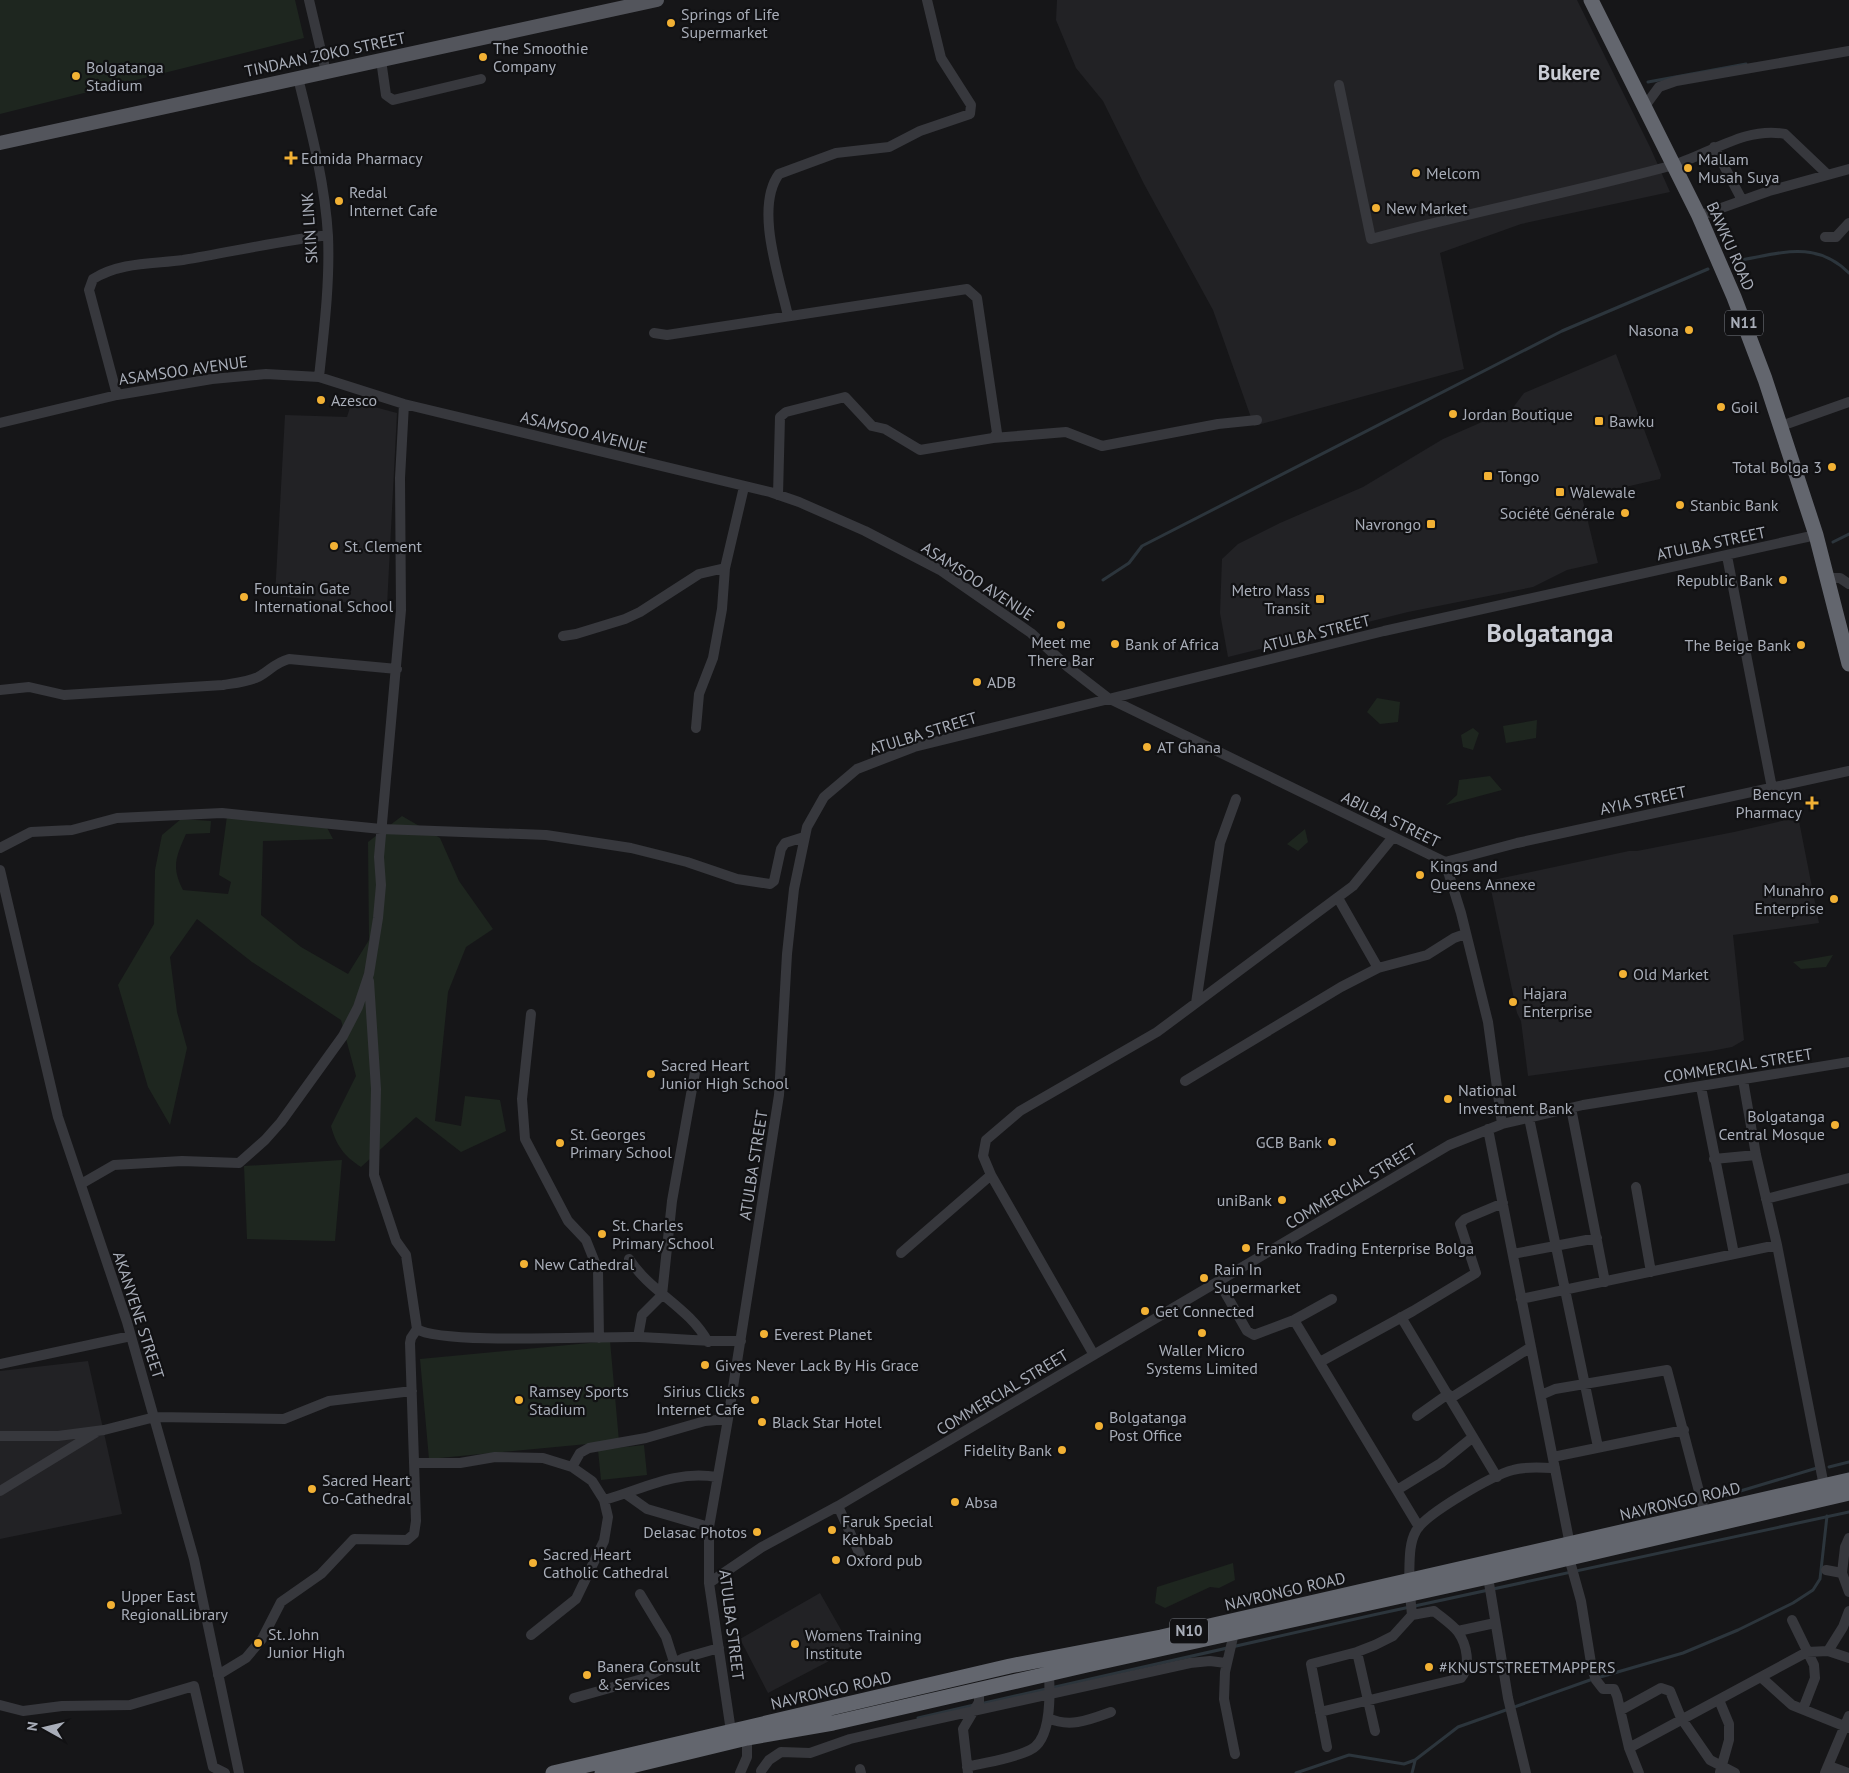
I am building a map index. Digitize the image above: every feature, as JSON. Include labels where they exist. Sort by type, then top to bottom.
[{"type":"highway","name":"BAWKU ROAD","points":[[1591,0],[1699,216],[1734,298],[1781,426],[1816,535],[1849,664]]},
{"type":"highway","name":"NAVRONGO ROAD","points":[[553,1773],[739,1734],[833,1723],[978,1691],[1049,1685],[1234,1633],[1409,1587],[1488,1577],[1570,1550],[1705,1514],[1849,1480]]},
{"type":"highway","name":"NAVRONGO ROAD","points":[[602,1773],[739,1734],[1010,1666],[1409,1587],[1570,1550],[1849,1493]]},
{"type":"main road","name":"TINDAAN ZOKO STREET","points":[[0,143],[382,60],[612,5],[657,0]]},
{"type":"street","points":[[310,0],[326,72]]},
{"type":"street","points":[[788,316],[768,223],[771,192],[779,174],[836,153],[889,147],[920,131],[966,117],[972,111],[971,104],[941,58],[927,0]]},
{"type":"street","points":[[1645,106],[1659,87],[1676,81],[1849,51]]},
{"type":"street","points":[[382,60],[386,95],[393,100],[481,79]]},
{"type":"street","name":"SKIN LINK","points":[[298,78],[317,157],[328,235],[327,298],[319,377]]},
{"type":"street","points":[[1339,85],[1370,239],[1455,216],[1522,203],[1672,165],[1738,138],[1785,134],[1827,174]]},
{"type":"street","points":[[1714,148],[1742,200]]},
{"type":"street","points":[[1699,216],[1742,200],[1849,169]]},
{"type":"street","points":[[1825,237],[1836,237],[1849,223]]},
{"type":"street","points":[[117,395],[89,290],[93,279],[100,274],[138,264],[181,260],[285,240],[328,235]]},
{"type":"street","points":[[654,333],[667,335],[962,289],[972,292],[977,298],[996,433],[993,438]]},
{"type":"street","name":"ASAMSOO AVENUE","points":[[0,423],[117,395],[212,379],[266,374],[319,377],[404,404],[778,495],[865,531],[940,570],[1031,633],[1068,667],[1108,698]]},
{"type":"street","points":[[778,495],[779,422],[783,414],[845,397],[872,426],[885,430],[917,450],[993,438],[1066,432],[1102,446],[1218,424],[1257,420]]},
{"type":"street","points":[[1781,426],[1849,402]]},
{"type":"street","points":[[81,1184],[114,1165],[182,1161],[239,1163],[265,1140],[281,1122],[343,1036],[358,1007],[369,974],[381,885],[378,857],[401,610],[400,438],[404,404]]},
{"type":"street","points":[[696,728],[699,694],[713,658],[721,617],[725,568],[744,487]]},
{"type":"street","name":"ATULBA STREET","points":[[740,1773],[745,1762],[719,1648],[709,1583],[709,1527],[741,1341],[779,1095],[787,954],[794,889],[804,837],[818,805],[837,784],[858,769],[914,747],[1384,631],[1816,535]]},
{"type":"street","points":[[1727,556],[1772,788]]},
{"type":"street","points":[[563,636],[576,634],[625,619],[640,612],[698,574],[725,568]]},
{"type":"street","points":[[1828,578],[1840,578],[1849,584]]},
{"type":"street","points":[[0,690],[30,687],[64,695],[223,684],[246,681],[259,676],[276,663],[289,659],[397,669]]},
{"type":"street","name":"ABILBA STREET","points":[[1108,698],[1445,862],[1461,913],[1488,1022],[1502,1124]]},
{"type":"street","name":"AYIA STREET","points":[[1445,862],[1517,843],[1849,771]]},
{"type":"street","points":[[1196,1003],[1212,910],[1220,843],[1236,799]]},
{"type":"street","points":[[0,848],[30,832],[72,830],[117,818],[230,814],[381,829],[546,835],[631,848],[688,862],[737,879],[770,884],[774,881],[781,849],[785,843],[804,837]]},
{"type":"street","points":[[1094,1355],[991,1175],[983,1156],[986,1140],[1020,1111],[1157,1032],[1338,898],[1353,886],[1394,837]]},
{"type":"street","name":"AKANYENE STREET","points":[[0,870],[2,889],[58,1117],[131,1336],[194,1559],[218,1675],[233,1772]]},
{"type":"street","points":[[1338,898],[1378,968]]},
{"type":"street","points":[[1185,1081],[1341,986],[1378,968],[1427,955],[1454,938],[1465,934]]},
{"type":"street","points":[[218,1675],[246,1658],[262,1639],[281,1602],[321,1574],[354,1539],[407,1540],[414,1534],[416,1521],[415,1463],[410,1338],[417,1329],[406,1255],[396,1241],[374,1175],[376,1089],[369,974]]},
{"type":"street","points":[[531,1014],[522,1099],[525,1139],[568,1221],[586,1240],[598,1270],[599,1338]]},
{"type":"street","name":"COMMERCIAL STREET","points":[[709,1583],[762,1547],[838,1506],[1449,1145],[1502,1124],[1571,1108],[1849,1062]]},
{"type":"street","points":[[638,1337],[642,1315],[662,1296],[672,1201],[695,1072]]},
{"type":"street","points":[[1743,1080],[1756,1155],[1824,1486]]},
{"type":"street","points":[[1702,1087],[1714,1159],[1734,1254]]},
{"type":"street","points":[[1571,1108],[1605,1282]]},
{"type":"street","points":[[1529,1118],[1598,1447]]},
{"type":"street","points":[[1488,1129],[1583,1610],[1592,1669],[1596,1680],[1603,1689],[1614,1689],[1621,1710],[1629,1748],[1639,1773]]},
{"type":"street","points":[[1714,1159],[1756,1155]]},
{"type":"street","points":[[901,1253],[991,1175]]},
{"type":"street","points":[[1766,1199],[1849,1178]]},
{"type":"street","points":[[1636,1187],[1651,1272]]},
{"type":"street","points":[[1320,1362],[1476,1273],[1460,1224],[1465,1219],[1503,1203]]},
{"type":"street","points":[[1513,1254],[1596,1238]]},
{"type":"street","points":[[1521,1299],[1776,1245]]},
{"type":"street","points":[[629,1259],[638,1273],[662,1296],[687,1313],[699,1326],[708,1342]]},
{"type":"street","points":[[1219,1282],[1247,1332],[1254,1335],[1294,1320],[1332,1299]]},
{"type":"street","points":[[1401,1317],[1497,1477]]},
{"type":"street","points":[[1294,1320],[1419,1526]]},
{"type":"street","points":[[417,1329],[423,1333],[459,1337],[638,1337],[708,1342],[741,1341]]},
{"type":"street","points":[[0,1364],[131,1336]]},
{"type":"street","points":[[1417,1416],[1531,1347]]},
{"type":"street","points":[[1541,1395],[1555,1389],[1667,1370],[1705,1514]]},
{"type":"street","points":[[0,1436],[58,1436],[98,1431],[155,1417],[284,1419],[329,1401],[412,1391]]},
{"type":"street","points":[[572,1467],[580,1453],[589,1448],[646,1438],[705,1421],[728,1419]]},
{"type":"street","points":[[1412,1615],[1409,1587],[1411,1547],[1419,1526],[1437,1511],[1512,1470],[1554,1462],[1598,1447],[1684,1430]]},
{"type":"street","points":[[0,1491],[98,1431]]},
{"type":"street","points":[[1397,1490],[1441,1463],[1473,1437]]},
{"type":"street","points":[[415,1463],[460,1463],[495,1457],[543,1458],[572,1467],[592,1482],[604,1500],[608,1517],[604,1541],[576,1599],[531,1635]]},
{"type":"street","points":[[604,1500],[626,1494],[645,1484],[674,1477],[698,1474],[717,1477]]},
{"type":"street","points":[[626,1494],[647,1509],[709,1527]]},
{"type":"street","points":[[838,1506],[861,1557]]},
{"type":"street","points":[[1849,1538],[1845,1547],[1842,1573],[1849,1592]]},
{"type":"street","points":[[1826,1570],[1842,1573]]},
{"type":"street","points":[[1488,1577],[1508,1698],[1526,1773]]},
{"type":"street","points":[[640,1594],[666,1637],[674,1662]]},
{"type":"street","points":[[1320,1712],[1451,1682],[1461,1678],[1465,1673],[1466,1651],[1458,1632],[1434,1611],[1412,1615],[1393,1636],[1357,1652],[1312,1664],[1320,1712],[1327,1747]]},
{"type":"street","points":[[1828,1651],[1843,1627],[1849,1611]]},
{"type":"street","points":[[1792,1620],[1814,1665],[1815,1678],[1803,1709]]},
{"type":"street","points":[[1458,1632],[1495,1623]]},
{"type":"street","points":[[1234,1633],[1226,1663],[1224,1699],[1235,1754]]},
{"type":"street","points":[[574,1698],[642,1680],[674,1662],[719,1648]]},
{"type":"street","points":[[1629,1748],[1681,1718],[1762,1678],[1807,1652],[1828,1651],[1849,1658]]},
{"type":"street","points":[[1357,1652],[1375,1731]]},
{"type":"street","points":[[745,1762],[762,1772],[769,1760],[781,1752],[810,1753],[850,1739],[975,1710],[1049,1685],[1190,1663],[1210,1661],[1226,1663]]},
{"type":"street","points":[[1762,1678],[1792,1705],[1847,1727]]},
{"type":"street","points":[[978,1691],[979,1702],[963,1730],[967,1770],[1031,1750],[1039,1742],[1048,1718],[1049,1685]]},
{"type":"street","points":[[0,1706],[23,1711],[62,1706],[130,1705],[194,1686],[213,1767],[233,1772]]},
{"type":"street","points":[[1621,1710],[1661,1688],[1666,1688],[1670,1691],[1681,1718],[1706,1755],[1720,1770],[1735,1773]]},
{"type":"street","points":[[1719,1700],[1729,1724],[1729,1740],[1720,1770]]},
{"type":"street","points":[[1048,1718],[1059,1723],[1070,1724],[1111,1712]]},
{"type":"street","points":[[1848,1773],[1827,1769],[1847,1727],[1849,1716]]},
{"type":"shaded area","name":"Bolgatanga Stadium","points":[[0,0],[295,0],[304,38],[0,114]]},
{"type":"shaded area","name":"New Market","points":[[1057,0],[1577,0],[1650,147],[1670,192],[1521,224],[1440,253],[1464,369],[1254,426],[1213,310],[1144,184],[1103,101],[1076,68],[1056,20]]},
{"type":"shaded area","points":[[1616,354],[1661,475],[1660,479],[1582,497],[1598,563],[1567,570],[1533,587],[1408,612],[1228,657],[1220,613],[1222,559],[1238,544],[1280,523],[1363,487],[1443,439],[1512,409],[1524,393]]},
{"type":"shaded area","name":"St. Clement","points":[[352,401],[397,413],[387,606],[275,596],[285,415],[347,417]]},
{"type":"shaded area","points":[[1377,698],[1400,702],[1398,722],[1380,724],[1367,712]]},
{"type":"shaded area","points":[[1537,720],[1536,738],[1506,743],[1503,726]]},
{"type":"shaded area","points":[[1473,728],[1479,733],[1473,750],[1463,747],[1461,735]]},
{"type":"shaded area","points":[[1490,776],[1502,790],[1446,805],[1457,795],[1459,780]]},
{"type":"shaded area","points":[[227,816],[324,822],[333,839],[263,841],[261,915],[301,947],[348,974],[369,940],[368,842],[402,816],[440,838],[459,881],[493,929],[466,947],[448,992],[435,1121],[461,1126],[465,1096],[500,1100],[506,1131],[461,1152],[416,1117],[361,1167],[342,1150],[335,1139],[331,1126],[356,1076],[341,1020],[252,962],[197,919],[170,957],[177,1012],[187,1048],[170,1125],[148,1087],[118,985],[154,924],[155,870],[162,835],[181,819],[211,821],[210,833],[186,834],[177,856],[177,875],[183,890],[228,894],[231,882],[219,875]]},
{"type":"shaded area","name":"Old Market","points":[[1786,820],[1799,821],[1819,923],[1733,935],[1744,1040],[1732,1047],[1711,1051],[1528,1076],[1521,1021],[1517,1013],[1490,885],[1493,880]]},
{"type":"shaded area","points":[[1305,829],[1308,842],[1298,851],[1287,844]]},
{"type":"shaded area","points":[[1833,955],[1826,967],[1801,969],[1793,962]]},
{"type":"shaded area","points":[[342,1160],[335,1241],[247,1239],[244,1166]]},
{"type":"shaded area","name":"Ramsey Sports Stadium","points":[[610,1341],[619,1441],[429,1459],[420,1359]]},
{"type":"shaded area","points":[[88,1361],[122,1514],[0,1539],[0,1371]]},
{"type":"shaded area","points":[[644,1445],[647,1475],[601,1480],[598,1450]]},
{"type":"shaded area","points":[[1233,1563],[1235,1580],[1219,1588],[1210,1587],[1165,1608],[1155,1603],[1157,1587]]},
{"type":"shaded area","name":"Womens Training Institute","points":[[820,1593],[852,1649],[768,1693],[740,1639]]},
{"type":"waterway","points":[[1648,82],[1746,64]]},
{"type":"waterway","points":[[1734,261],[1780,253],[1808,252],[1836,262],[1849,273]]},
{"type":"waterway","points":[[1103,580],[1129,563],[1142,546],[1562,331],[1708,269]]},
{"type":"waterway","points":[[1833,542],[1849,534]]},
{"type":"waterway","points":[[1829,1467],[1849,1462]]},
{"type":"waterway","points":[[1628,1518],[1707,1501],[1817,1468]]},
{"type":"waterway","points":[[980,1704],[1373,1615],[1849,1512]]},
{"type":"waterway","points":[[1296,1773],[1349,1755],[1404,1764],[1415,1760],[1458,1727],[1590,1680],[1683,1653],[1738,1630],[1793,1603],[1813,1590],[1820,1579],[1827,1516]]},
{"type":"waterway","points":[[918,1718],[974,1705]]},
{"type":"waterway","points":[[1412,1773],[1415,1761]]},
{"type":"place","name":"Springs of Life Supermarket","points":[[671,23]]},
{"type":"place","name":"The Smoothie Company","points":[[483,57]]},
{"type":"place","name":"Bolgatanga Stadium","points":[[76,76]]},
{"type":"place","name":"Edmida Pharmacy","points":[[291,158]]},
{"type":"place","name":"Mallam Musah Suya","points":[[1688,168]]},
{"type":"place","name":"Melcom","points":[[1416,173]]},
{"type":"place","name":"Redal Internet Cafe","points":[[339,201]]},
{"type":"place","name":"New Market","points":[[1376,208]]},
{"type":"place","name":"Nasona","points":[[1689,330]]},
{"type":"place","name":"Azesco","points":[[321,400]]},
{"type":"place","name":"Goil","points":[[1721,407]]},
{"type":"place","name":"Jordan Boutique","points":[[1453,414]]},
{"type":"place","name":"Bawku","points":[[1599,421]]},
{"type":"place","name":"Total Bolga 3","points":[[1832,467]]},
{"type":"place","name":"Tongo","points":[[1488,476]]},
{"type":"place","name":"Walewale","points":[[1560,492]]},
{"type":"place","name":"Stanbic Bank","points":[[1680,505]]},
{"type":"place","name":"Société Générale","points":[[1625,513]]},
{"type":"place","name":"Navrongo","points":[[1431,524]]},
{"type":"place","name":"St. Clement","points":[[334,546]]},
{"type":"place","name":"Republic Bank","points":[[1783,580]]},
{"type":"place","name":"Fountain Gate International School","points":[[244,597]]},
{"type":"place","name":"Metro Mass Transit","points":[[1320,599]]},
{"type":"place","name":"Meet me There Bar","points":[[1061,625]]},
{"type":"place","name":"Bank of Africa","points":[[1115,644]]},
{"type":"place","name":"The Beige Bank","points":[[1801,645]]},
{"type":"place","name":"ADB","points":[[977,682]]},
{"type":"place","name":"AT Ghana","points":[[1147,747]]},
{"type":"place","name":"Bencyn Pharmacy","points":[[1812,803]]},
{"type":"place","name":"Kings and Queens Annexe","points":[[1420,875]]},
{"type":"place","name":"Munahro Enterprise","points":[[1834,899]]},
{"type":"place","name":"Old Market","points":[[1623,974]]},
{"type":"place","name":"Hajara Enterprise","points":[[1513,1002]]},
{"type":"place","name":"Sacred Heart Junior High School","points":[[651,1074]]},
{"type":"place","name":"National Investment Bank","points":[[1448,1099]]},
{"type":"place","name":"Bolgatanga Central Mosque","points":[[1835,1125]]},
{"type":"place","name":"GCB Bank","points":[[1332,1142]]},
{"type":"place","name":"St. Georges Primary School","points":[[560,1143]]},
{"type":"place","name":"uniBank","points":[[1282,1200]]},
{"type":"place","name":"St. Charles Primary School","points":[[602,1234]]},
{"type":"place","name":"Franko Trading Enterprise Bolga","points":[[1246,1248]]},
{"type":"place","name":"New Cathedral","points":[[524,1264]]},
{"type":"place","name":"Rain In Supermarket","points":[[1204,1278]]},
{"type":"place","name":"Get Connected","points":[[1145,1311]]},
{"type":"place","name":"Waller Micro Systems Limited","points":[[1202,1333]]},
{"type":"place","name":"Everest Planet","points":[[764,1334]]},
{"type":"place","name":"Gives Never Lack By His Grace","points":[[705,1365]]},
{"type":"place","name":"Ramsey Sports Stadium","points":[[519,1400]]},
{"type":"place","name":"Sirius Clicks Internet Cafe","points":[[755,1400]]},
{"type":"place","name":"Black Star Hotel","points":[[762,1422]]},
{"type":"place","name":"Bolgatanga Post Office","points":[[1099,1426]]},
{"type":"place","name":"Fidelity Bank","points":[[1062,1450]]},
{"type":"place","name":"Sacred Heart Co-Cathedral","points":[[312,1489]]},
{"type":"place","name":"Absa","points":[[955,1502]]},
{"type":"place","name":"Faruk Special Kehbab","points":[[832,1530]]},
{"type":"place","name":"Delasac Photos","points":[[757,1532]]},
{"type":"place","name":"Oxford pub","points":[[836,1560]]},
{"type":"place","name":"Sacred Heart Catholic Cathedral","points":[[533,1563]]},
{"type":"place","name":"Upper East RegionalLibrary","points":[[111,1605]]},
{"type":"place","name":"St. John Junior High","points":[[258,1643]]},
{"type":"place","name":"Womens Training Institute","points":[[795,1644]]},
{"type":"place","name":"#KNUSTSTREETMAPPERS","points":[[1429,1667]]},
{"type":"place","name":"Banera Consult & Services","points":[[587,1675]]},
{"type":"district","name":"Bukere","points":[[1569,73]]},
{"type":"district","name":"Bolgatanga","points":[[1550,633]]}]
